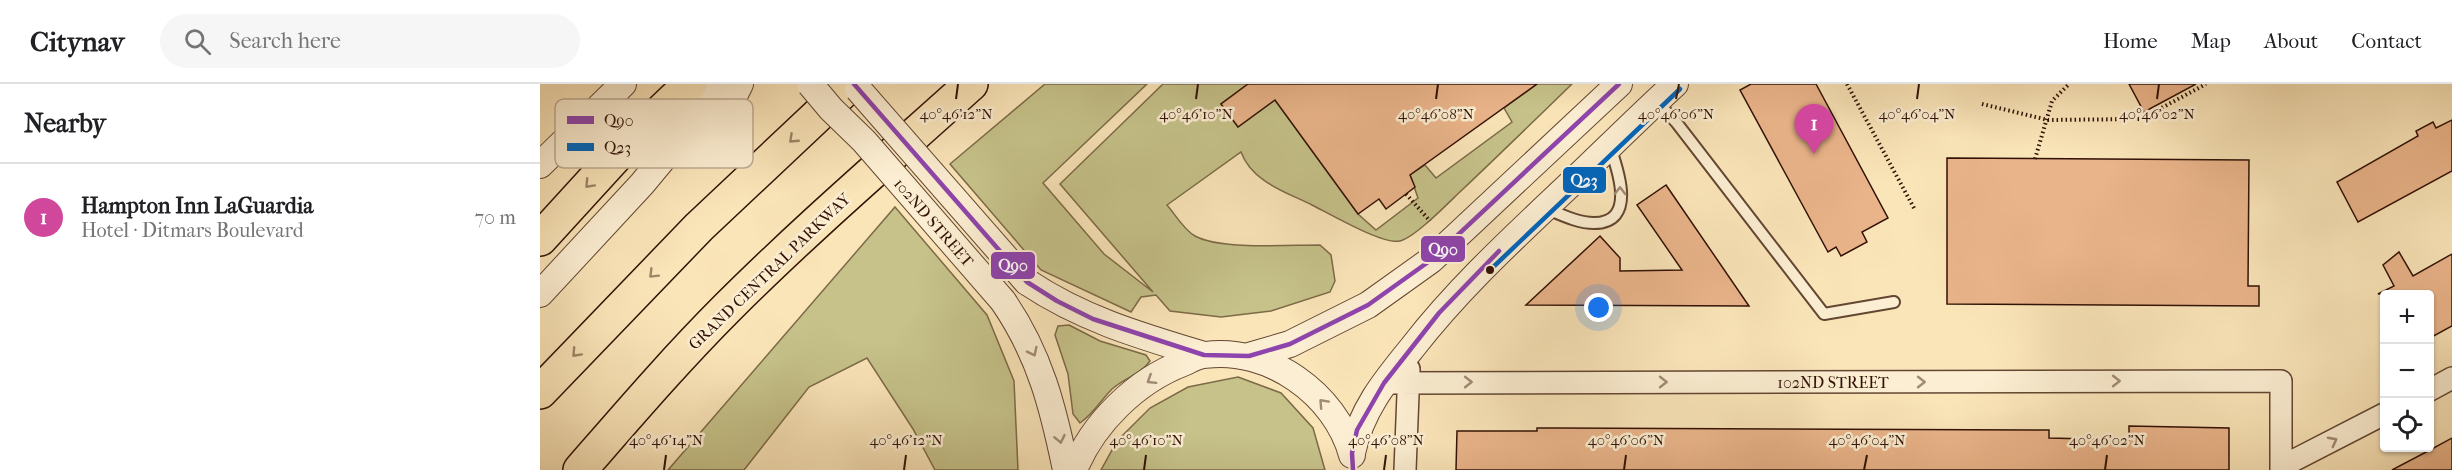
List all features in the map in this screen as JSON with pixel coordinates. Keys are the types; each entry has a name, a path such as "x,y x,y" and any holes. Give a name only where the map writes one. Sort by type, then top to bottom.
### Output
{"highway":[{"path":"674,99 690,84"},
{"path":"540,392 699,227 853,84"},
{"name":"GRAND CENTRAL PARKWAY","path":"580,470 671,365 783,254 971,84"},
{"path":"540,239 605,168"},
{"path":"598,470 671,365"}],"street":[{"path":"607,99 622,84"},
{"path":"711,99 719,84"},
{"path":"732,99 740,84"},
{"path":"810,84 831,109 864,141"},
{"path":"829,84 864,141"},
{"name":"102ND STREET","path":"853,84 1027,282 1057,301 1093,319 1204,354"},
{"path":"1074,470 1087,444 1119,406 1145,384 1174,366 1204,354 1249,356 1290,344 1368,305 1431,260 1619,84"},
{"path":"1353,461 1357,430 1384,383 1439,313 1476,274 1675,84"},
{"name":"102ND STREET","path":"864,141 1003,301 1026,339 1044,377 1066,470"},
{"path":"540,165 555,150"},
{"path":"540,294 655,168"},
{"path":"642,184 662,168"},
{"path":"1405,470 1410,350"},
{"path":"1249,356 1299,381 1324,403 1341,426 1353,461"},
{"path":"2434,388 2452,378"},
{"name":"102ND STREET","path":"1384,383 2281,381 2281,469"},
{"path":"2281,469 2380,417"}],"lane":[{"path":"1656,101 1676,122 1824,314 1894,302"},
{"path":"1545,208 1574,219 1593,223 1607,222 1618,210 1622,191 1620,175 1610,147"}],"path":[{"path":"1847,84 1915,210"},
{"path":"2035,159 2052,101 2069,84"},
{"path":"1982,104 2047,120 2142,119 2206,84"},
{"path":"1406,194 1430,221"}],"shaded area":[{"path":"1045,84 1147,84 1043,183 1104,254 1153,292 1060,184 1163,84 1248,84 1221,104 1238,127 1275,100 1358,214 1376,230 1418,198 1410,175 1425,165 1436,178 1512,122 1504,108 1537,84 1572,84 1433,218 1415,233 1400,241 1369,234 1271,185 1253,171 1241,152 1167,205 1187,230 1206,240 1255,246 1320,245 1331,255 1335,281 1330,292 1271,311 1221,317 1170,311 1156,295 1141,297 1131,312 1041,270 950,164"},
{"path":"895,207 987,315 1014,381 1018,470 935,470 913,429 867,358 809,387 744,470 668,470"},
{"path":"1069,325 1100,341 1146,355 1150,361 1142,370 1112,389 1080,423 1073,414 1068,374 1055,335 1058,326"},
{"path":"1238,377 1281,393 1313,428 1325,470 1101,470 1117,441 1150,408 1188,387"}],"building":[{"path":"1248,84 1537,84 1410,175 1415,187 1386,209 1379,199 1358,214 1275,100 1238,127 1221,104"},
{"path":"1751,84 1816,84 1888,218 1862,232 1867,242 1841,256 1836,247 1828,252 1740,90"},
{"path":"2129,84 2196,84 2144,112"},
{"path":"2452,120 2452,171 2358,222 2337,182 2418,136 2416,131 2433,122 2436,128"},
{"path":"1947,158 2249,160 2248,286 2259,286 2259,306 1947,304"},
{"path":"1666,185 1749,306 1526,305 1600,236 1620,258 1620,271 1682,270 1637,205"},
{"path":"2399,252 2413,276 2452,254 2452,326 2434,336 2434,290 2386,290 2394,286 2383,265"},
{"path":"2129,426 2229,428 2229,470 1456,470 1457,431 1537,431 1537,428 2049,430 2049,438 2129,440"},
{"path":"2452,438 2452,470 2392,470 2426,452 2434,452 2434,448"}],"transit line":[{"name":"Q90","path":"854,84 1027,282 1057,301 1093,319 1204,355 1249,356 1290,344 1368,305 1431,260 1619,84"},
{"name":"Q23","path":"1489,271 1680,89"},
{"name":"Q90","path":"1353,470 1352,453 1357,430 1384,383 1439,313 1499,251"}],"place":[{"name":"Hampton Inn LaGuardia","path":"1814,154"}]}
